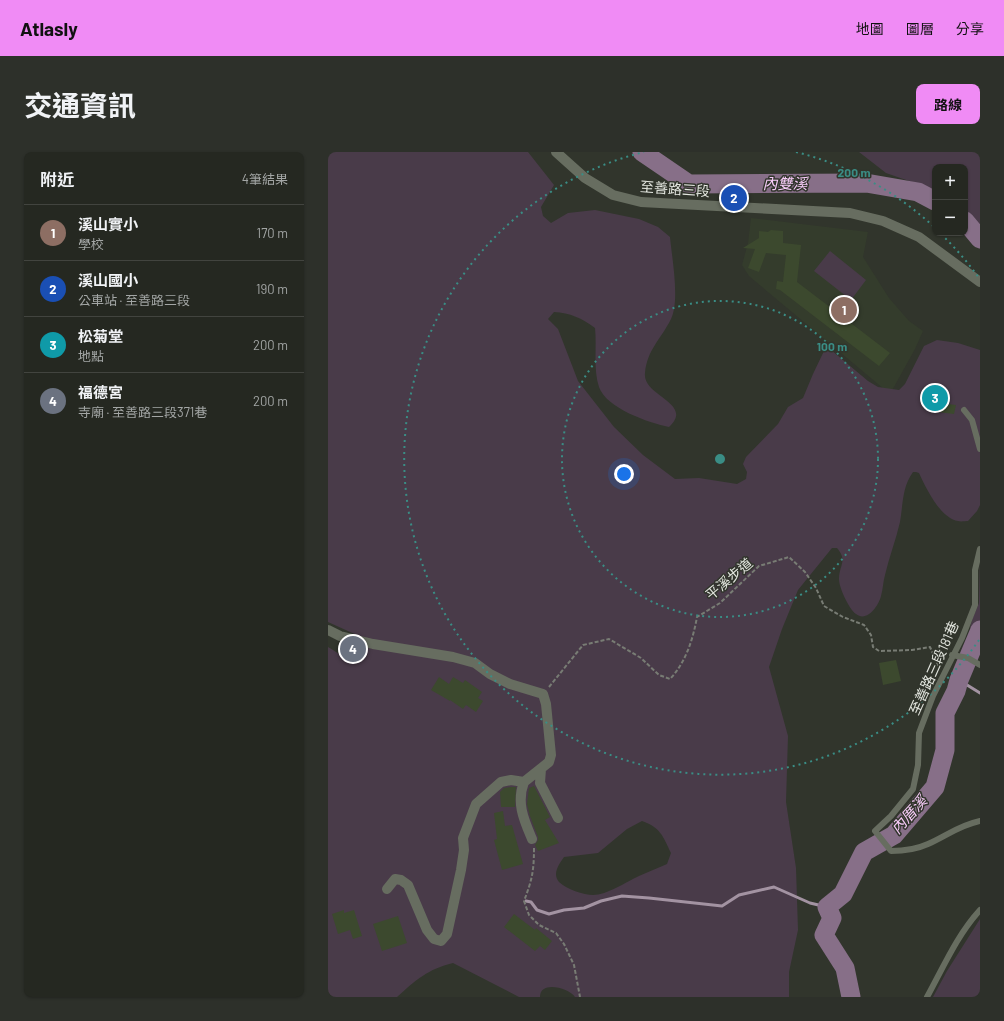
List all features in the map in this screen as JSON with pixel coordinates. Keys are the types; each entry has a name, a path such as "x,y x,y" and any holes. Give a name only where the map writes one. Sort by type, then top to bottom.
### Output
{"street":[{"name":"至善路三段","path":"556,152 585,178 613,195 641,202 850,213 884,221 919,237 980,282"},
{"path":"328,630 340,636 374,644 453,657 475,664 490,674 510,684 543,694 546,704 551,755 549,762 524,782 520,791 520,808 532,839"},
{"path":"541,769 540,783 558,818"},
{"path":"387,889 395,879 401,880 408,885 427,930 434,939 441,941 447,934 462,863 464,850 463,838 476,804 501,782 511,780 524,782"}],"lane":[{"path":"964,410 972,420 980,449"},
{"name":"至善路三段181巷","path":"980,550 974,570 975,605 962,638 942,675 919,733 918,765 912,789 891,816 875,831 891,851 904,851 927,845 966,824 980,821"},
{"path":"952,655 968,658 980,665"},
{"path":"927,997 956,942 970,921 980,910"}],"path":[{"name":"平溪步道","path":"543,694 583,645 609,639 641,658 659,675 670,679 680,669 694,635 697,617 720,603 759,566 789,557 805,572 816,588 824,606 843,617 864,625 871,635 873,647 879,651 912,650 930,647 942,675"},
{"path":"532,839 534,845 532,881 524,901 529,915 539,925 556,933 564,944 574,965 580,997"}],"shaded area":[{"path":"328,152 528,152 554,185 541,207 543,216 551,223 568,213 595,210 639,219 658,227 670,237 675,279 674,311 667,326 651,351 645,373 646,381 651,388 672,405 676,412 675,419 669,427 651,422 629,413 610,402 603,395 599,387 596,373 595,328 585,321 571,315 554,312 548,319 558,329 578,381 614,427 643,455 675,479 699,478 737,484 746,479 747,472 743,464 746,457 778,424 788,407 803,398 824,351 831,350 868,381 878,387 899,390 905,384 924,346 937,340 958,343 980,350 980,505 977,511 968,521 951,519 934,502 919,473 913,472 909,478 905,490 900,522 878,604 872,612 864,616 856,614 850,608 839,583 842,556 837,548 832,548 798,590 782,629 769,667 788,736 786,802 796,868 798,930 789,972 789,997 575,997 567,991 555,987 549,987 541,992 540,997 519,997 453,963 436,968 429,972 410,985 397,997 328,997 328,647 344,657 355,660 360,659 364,654 366,647 359,636 328,622","holes":["642,821 657,829 666,842 671,853 667,864 610,891 593,895 575,891 562,885 557,879 556,872 564,857 598,853 627,829"]},
{"path":"859,152 980,152 980,226 968,213 968,164 932,164 932,189 886,173"},
{"path":"751,218 868,232 863,257 889,298 909,321 923,331 915,349 890,394 749,276 742,265 748,243"},
{"path":"830,251 866,280 851,300 814,271"},
{"path":"980,562 980,638 975,635 970,627 979,603"},
{"path":"980,919 980,997 933,997 947,971"}],"building":[{"path":"771,230 783,231 783,243 801,245 797,282 890,353 879,366 780,290 776,289 777,281 783,282 786,255 766,253 759,272 748,268 755,249 743,248 759,238 759,231 768,232"},
{"path":"923,388 949,392 948,404 956,405 954,414 938,412 939,407 921,404"},
{"path":"896,660 901,681 883,685 879,663"},
{"path":"439,677 449,684 453,677 463,683 465,680 482,692 478,698 483,701 476,712 466,705 463,709 431,690"},
{"path":"534,786 550,817 545,820 559,843 538,851 535,845 538,837 527,804 529,788"},
{"path":"516,787 515,807 501,807 500,792 504,788"},
{"path":"503,811 505,826 512,825 523,864 502,870 494,840 497,839 494,813"},
{"path":"344,910 344,913 354,910 362,936 353,939 350,930 338,934 332,914"},
{"path":"514,914 535,930 536,928 552,941 545,950 540,946 535,951 504,927"},
{"path":"398,916 407,943 382,951 373,924"}],"waterway":[{"name":"內雙溪","path":"642,152 689,184 866,183 918,192 933,200"},
{"name":"內雙溪","path":"968,225 980,239"},
{"name":"內厝溪","path":"851,997 845,968 824,935 832,918 827,907 843,894 864,852 894,835 935,787 945,750 945,713 956,691 959,680 980,630"},
{"path":"959,680 980,693"},
{"path":"526,901 531,902 537,910 549,914 564,910 584,908 601,901 622,896 722,906 739,895 774,887 810,903 827,907"}],"place":[{"name":"溪山國小","path":"734,198"},
{"name":"溪山實小","path":"844,310"},
{"name":"松菊堂","path":"935,398"},
{"name":"福德宮","path":"353,649"}]}
